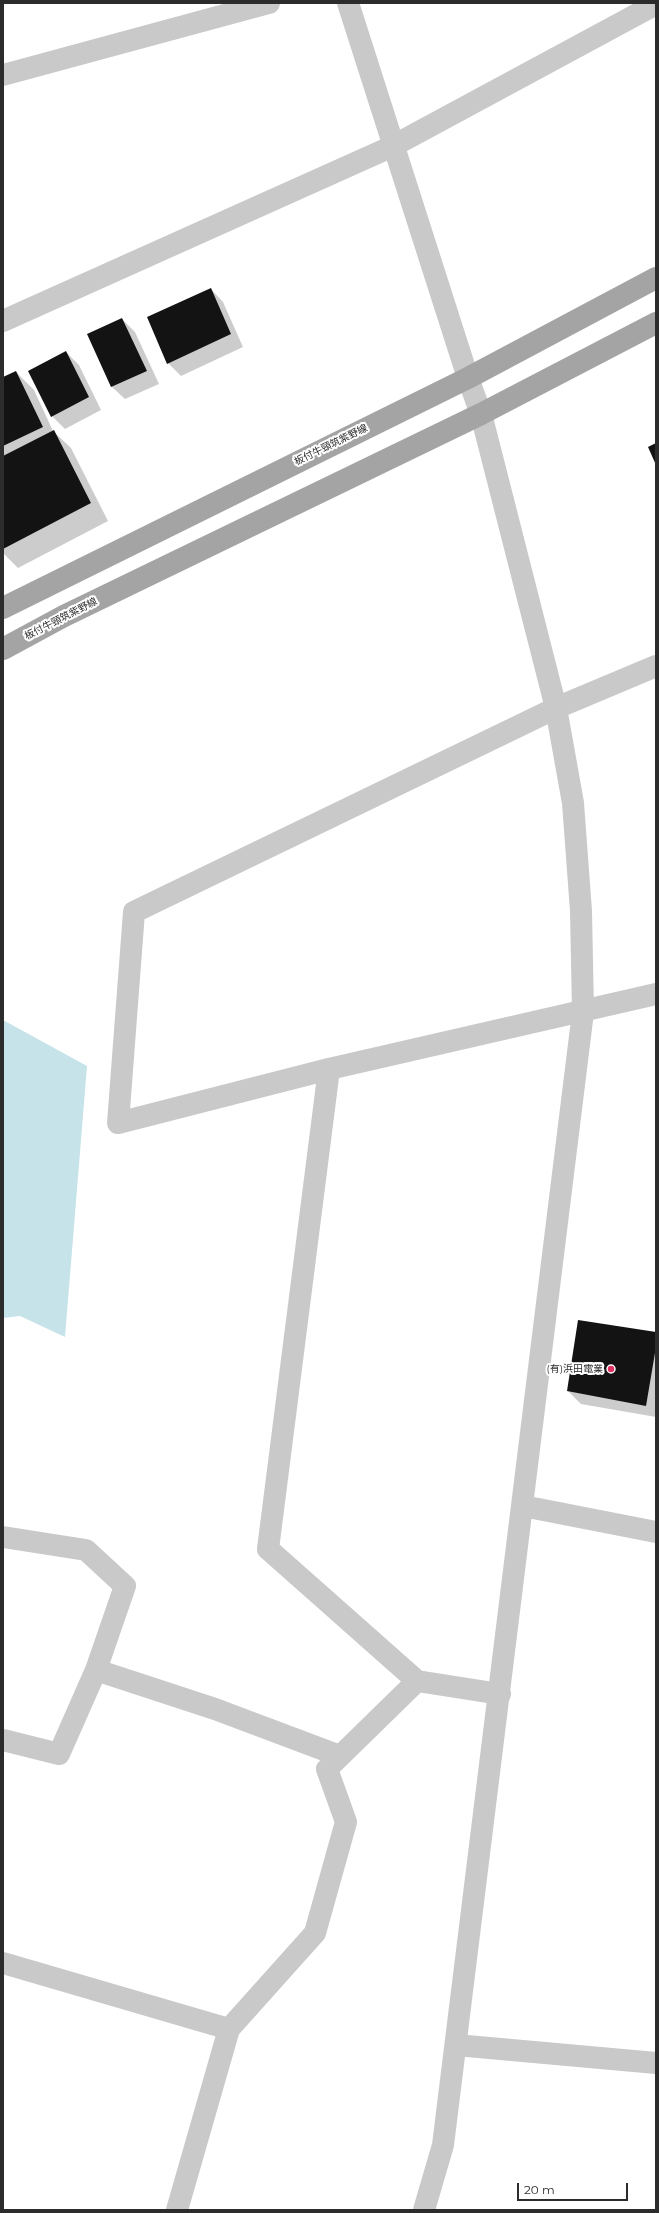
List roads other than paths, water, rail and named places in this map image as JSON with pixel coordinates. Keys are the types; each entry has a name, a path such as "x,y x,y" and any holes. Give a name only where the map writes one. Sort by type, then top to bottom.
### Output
{"main road":[{"name":"板付牛頸筑紫野線","path":"3,608 468,378 656,278"},
{"name":"板付牛頸筑紫野線","path":"3,649 71,612 481,414 656,323"}],"street":[{"path":"3,75 269,3"},
{"path":"348,3 468,378 481,414 556,708 573,803 581,911 583,1012 500,1694 443,2145 424,2210"},
{"path":"3,321 393,146 656,4"},
{"path":"656,666 556,708 134,912 118,1123 329,1070 656,994"},
{"path":"329,1070 268,1550 417,1681 500,1694"},
{"path":"523,1506 656,1532"},
{"path":"3,1538 86,1550 124,1586 96,1670 59,1754 3,1740"},
{"path":"96,1670 215,1709 340,1756"},
{"path":"177,2210 229,2029 315,1933 346,1822 327,1769 417,1681"},
{"path":"3,1963 229,2029"},
{"path":"456,2044 656,2064"}],"water":[{"path":"3,1020 87,1066 65,1337 20,1316 3,1318"}],"place":[{"name":"(有)浜田電業","path":"611,1369"}]}
